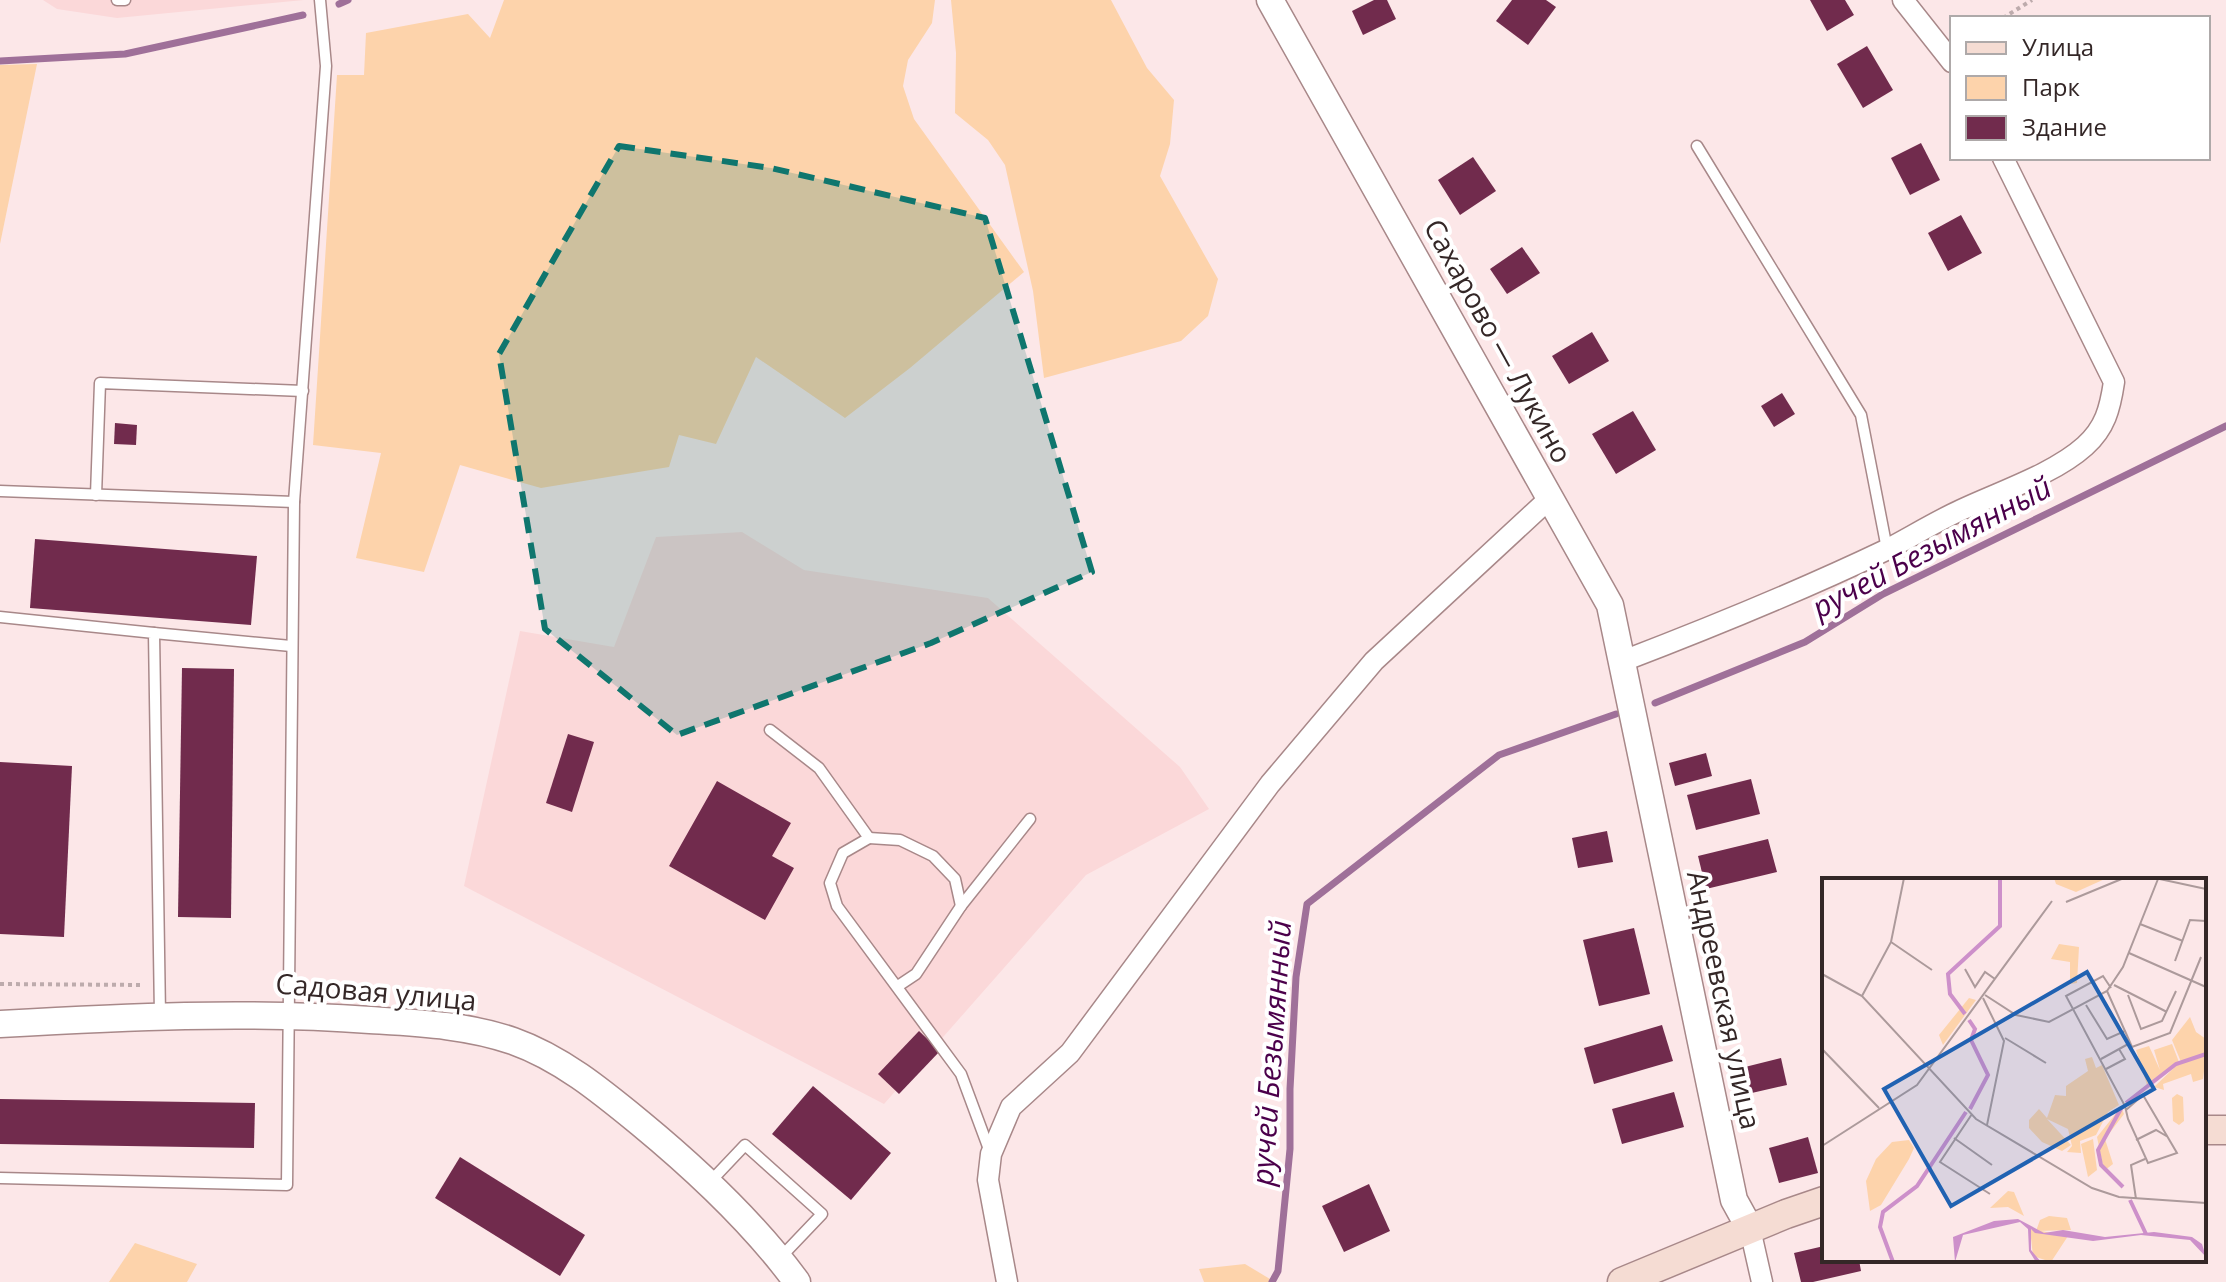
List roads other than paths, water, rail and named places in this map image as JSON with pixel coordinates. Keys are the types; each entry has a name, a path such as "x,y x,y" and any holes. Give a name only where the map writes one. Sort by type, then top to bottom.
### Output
{"main road":[{"path":"1622,1282 1822,1202"}],"street":[{"name":"Сахарово — Лукино","path":"1270,0 1610,605 1634,727"},
{"path":"1903,0 1950,59"},
{"path":"1623,661 1733,619 1887,549 1958,511 2051,468 2083,448 2100,430 2110,412 2114,382 2004,160"},
{"path":"1007,1282 988,1180 991,1154 1011,1107 1070,1053 1270,784 1374,661 1550,498"},
{"name":"Андреевская улица","path":"1634,727 1734,1200 1750,1229 1762,1282"},
{"name":"Садовая улица","path":"0,1024 160,1015 288,1014 444,1025 512,1041 547,1056 583,1078 662,1142 709,1183 797,1282"}],"lane":[{"path":"117,0 125,0"},
{"path":"0,1178 287,1185 294,502 326,66 320,0"},
{"path":"1697,146 1861,415 1887,549"},
{"path":"96,495 100,383 303,391"},
{"path":"0,491 294,502"},
{"path":"0,617 291,646"},
{"path":"154,633 160,1015"},
{"path":"770,730 819,768 869,838"},
{"path":"898,986 916,974 961,906 1030,819"},
{"path":"961,906 955,879 933,856 900,840 869,838 843,853 830,883 837,906 961,1074 991,1154"},
{"path":"709,1183 745,1145 822,1214 779,1259"}],"waterway":[{"path":"339,4 348,0"},
{"path":"0,61 125,54 303,15"},
{"name":"ручей Безымянный","path":"1655,703 1805,642 1883,594 2226,426"},
{"name":"ручей Безымянный","path":"1272,1282 1278,1271 1290,1149 1296,977 1307,904 1499,755 1616,714"}]}
